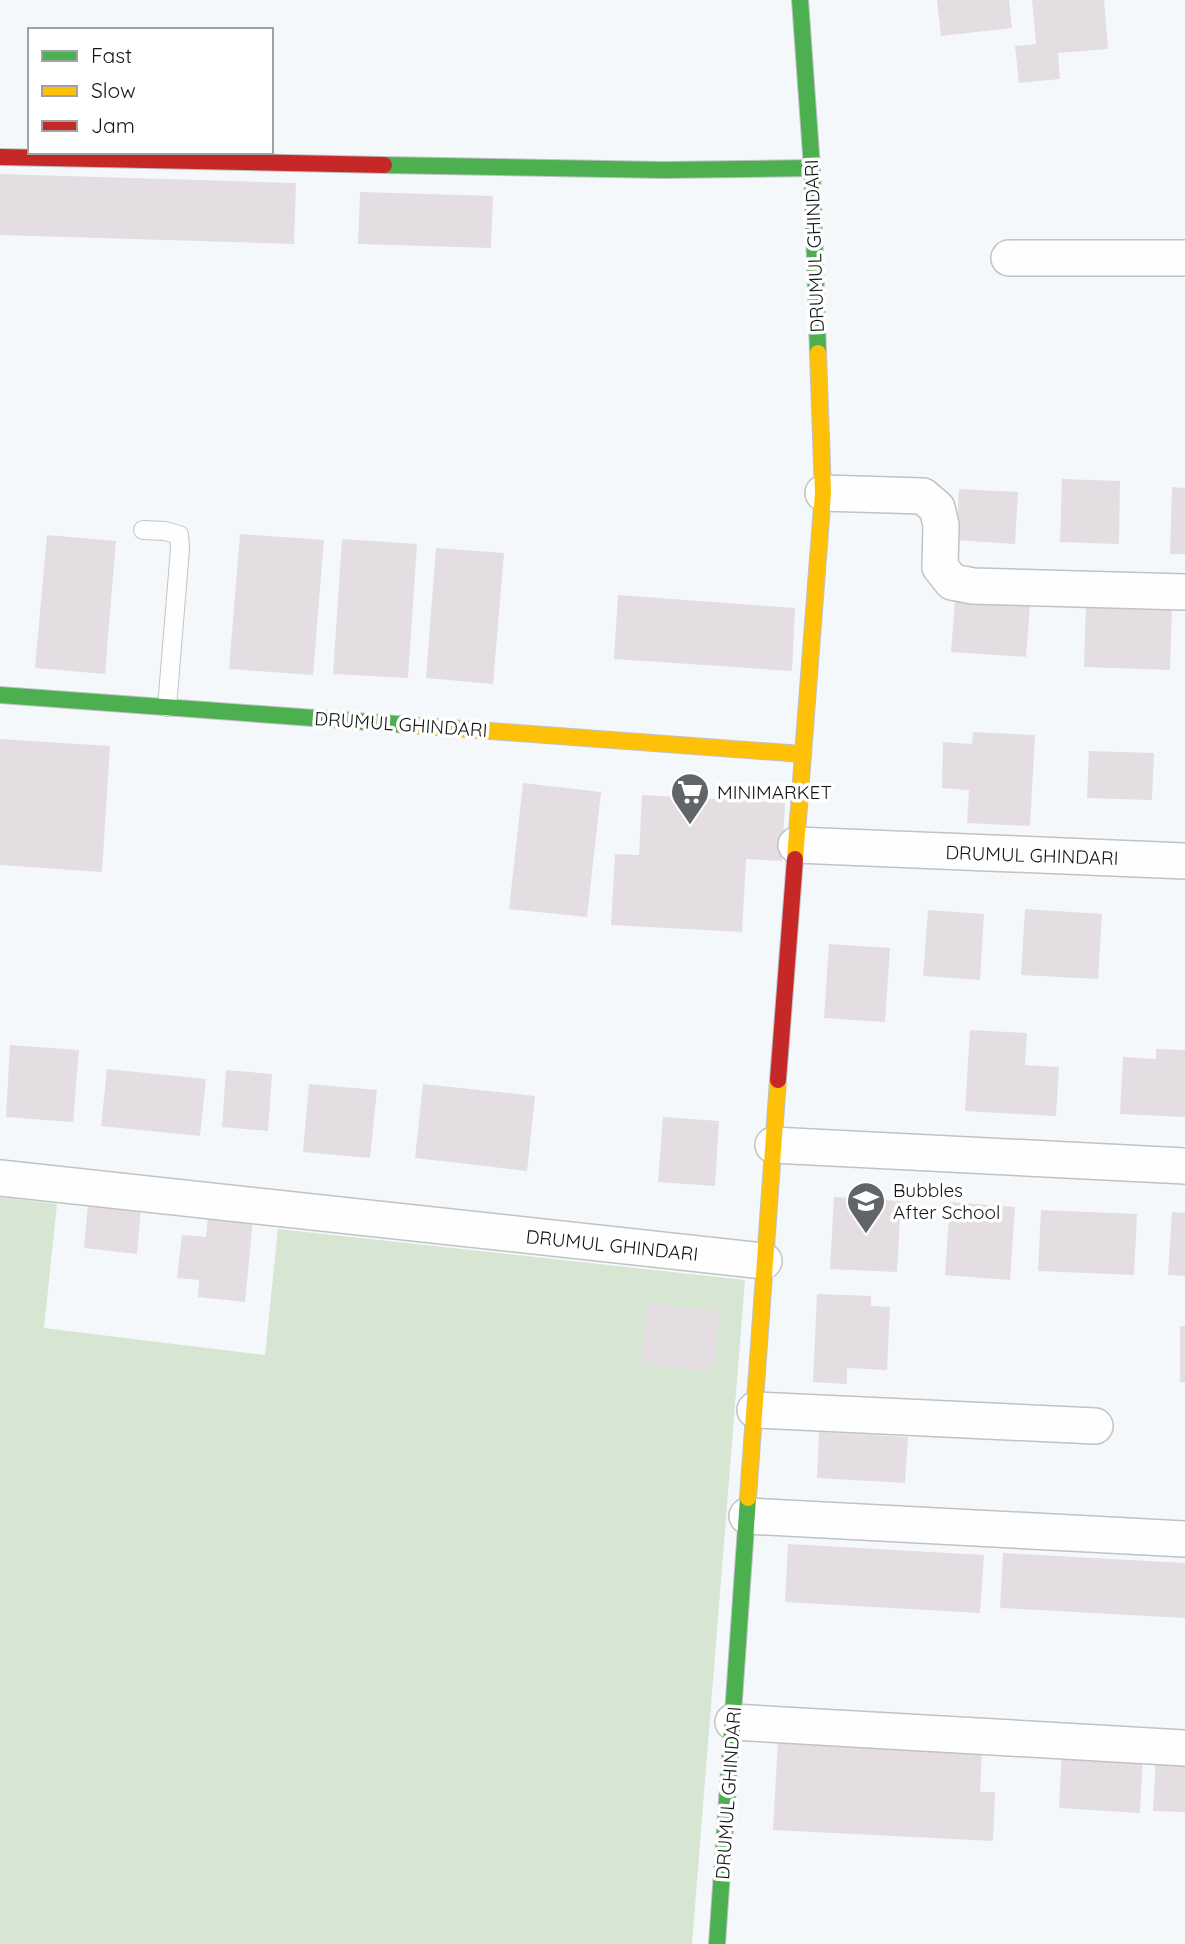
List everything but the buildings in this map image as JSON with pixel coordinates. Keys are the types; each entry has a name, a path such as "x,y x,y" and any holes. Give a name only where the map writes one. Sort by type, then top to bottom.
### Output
{"street":[{"name":"DRUMUL GHINDARI","path":"717,1944 764,1261 823,493 812,168 800,0"},
{"path":"0,157 650,170 812,168"},
{"path":"1009,258 1185,258"},
{"path":"823,493 923,496 937,508 940,567 952,582 973,586 1185,592"},
{"name":"DRUMUL GHINDARI","path":"0,695 802,754"},
{"name":"DRUMUL GHINDARI","path":"796,845 1185,860"},
{"path":"773,1145 1185,1167"},
{"name":"DRUMUL GHINDARI","path":"0,1178 764,1261"},
{"path":"754,1410 1095,1426"},
{"path":"747,1516 1185,1539"},
{"path":"733,1722 1185,1748"}],"lane":[{"path":"143,530 172,533 178,535 180,542 167,707"}],"green space":[{"path":"0,1197 57,1204 44,1328 265,1355 278,1229 745,1280 692,1944 0,1944"}],"traffic: fast":[{"path":"800,0 812,168 818,353"},
{"path":"384,165 664,170 812,168"},
{"path":"0,695 409,725"},
{"path":"717,1944 748,1498"}],"traffic: slow":[{"path":"795,859 823,493 818,353"},
{"path":"409,725 802,754"},
{"path":"748,1498 778,1080"}],"traffic: jam":[{"path":"0,157 384,165"},
{"path":"778,1080 795,859"}],"place":[{"name":"MINIMARKET","path":"690,826"},
{"name":"Bubbles After School","path":"866,1235"}]}
